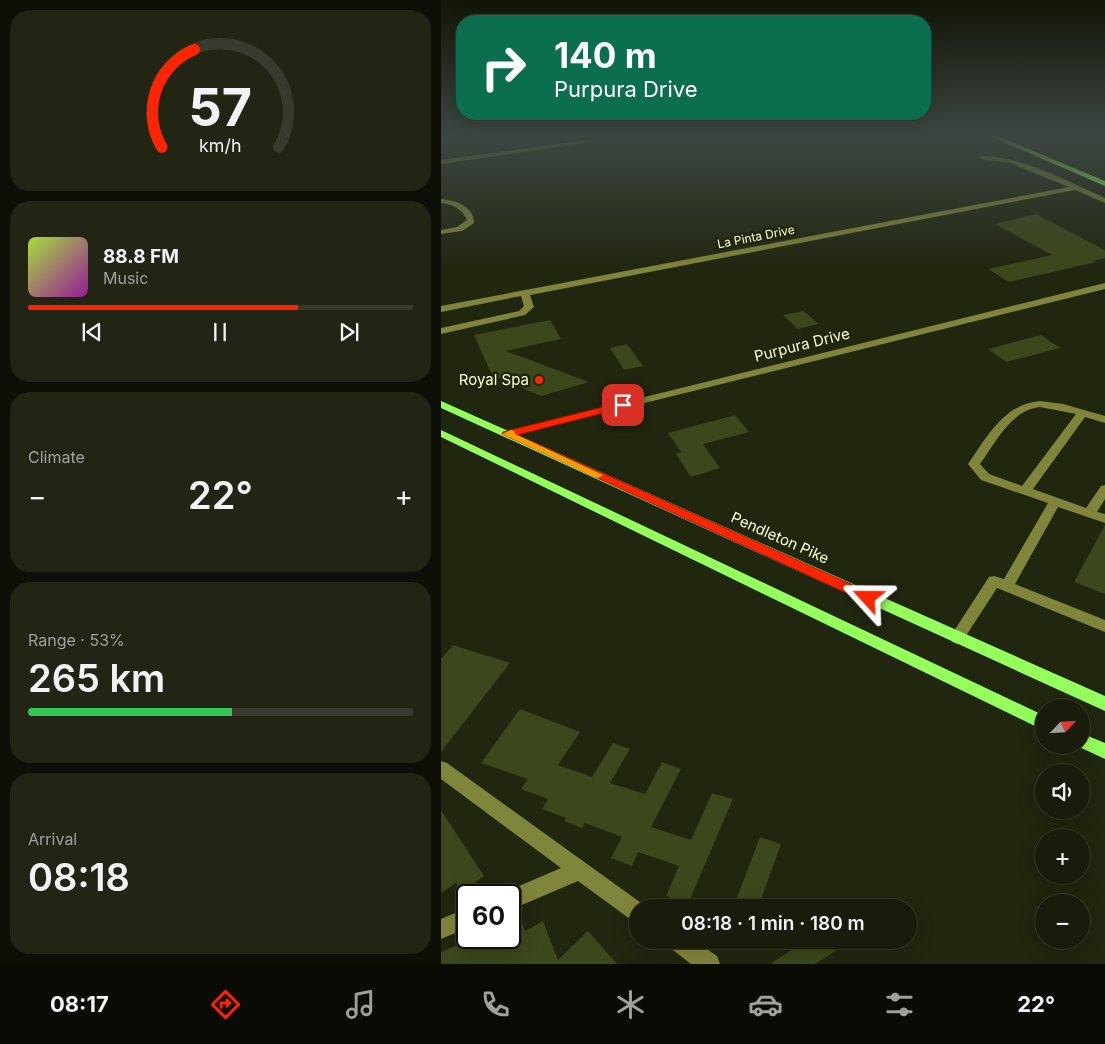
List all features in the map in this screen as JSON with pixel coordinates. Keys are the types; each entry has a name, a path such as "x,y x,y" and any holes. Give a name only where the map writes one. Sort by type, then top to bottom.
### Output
{"main road":[{"name":"Pendleton Pike","path":"441,404 1105,704"},
{"path":"441,433 1035,718"},
{"path":"1090,744 1105,752"}],"street":[{"path":"1057,180 1105,201"},
{"name":"La Pinta Drive","path":"441,310 1075,188"},
{"path":"441,201 457,203 466,210 471,221 459,229 441,232"},
{"name":"Purpura Drive","path":"507,434 1105,286"},
{"path":"441,331 522,313 529,307 525,294"},
{"path":"1105,420 1055,406 1036,404 1022,408 1008,419 974,464 985,476 1025,492 1105,519"},
{"path":"1025,492 1082,414"},
{"path":"1089,514 1105,489"},
{"path":"1007,586 1055,502"},
{"path":"957,638 994,581 1105,626"},
{"path":"441,769 629,906"},
{"path":"521,895 579,870"},
{"path":"441,929 456,923"},
{"path":"688,949 709,964"}],"building":[{"path":"1036,214 1105,250 1105,258 1093,261 1096,262 1009,282 988,269 1052,255 995,224"},
{"path":"804,311 818,324 798,329 783,315"},
{"path":"550,320 561,339 506,351 589,382 541,396 492,375 474,335"},
{"path":"1041,335 1060,348 1006,362 988,349"},
{"path":"627,344 643,366 624,370 610,348"},
{"path":"735,415 749,432 703,444 720,468 691,477 676,454 681,452 668,433"},
{"path":"1105,525 1105,594 1074,582"},
{"path":"453,645 510,663 441,752 441,659"},
{"path":"520,709 580,732 558,765 592,777 613,743 630,749 610,783 645,794 662,762 681,769 651,827 691,840 712,793 733,799 690,899 674,899 666,896 679,866 638,852 632,866 611,858 622,837 585,823 582,828 564,821 566,818 542,809 548,799 521,789 528,779 481,763"},
{"path":"441,810 484,876 473,884 456,883 441,893"},
{"path":"760,837 781,844 761,899 736,899"},
{"path":"543,921 558,960 588,931 617,964 441,964 441,952 456,946 456,949 521,949 522,923 525,931"},
{"path":"793,949 838,949 815,964 770,964"}],"slow traffic":[{"path":"511,433 507,434 598,475"}],"place":[{"name":"Royal Spa","path":"539,380"}],"route":[{"path":"623,405 507,434 868,598"}]}
